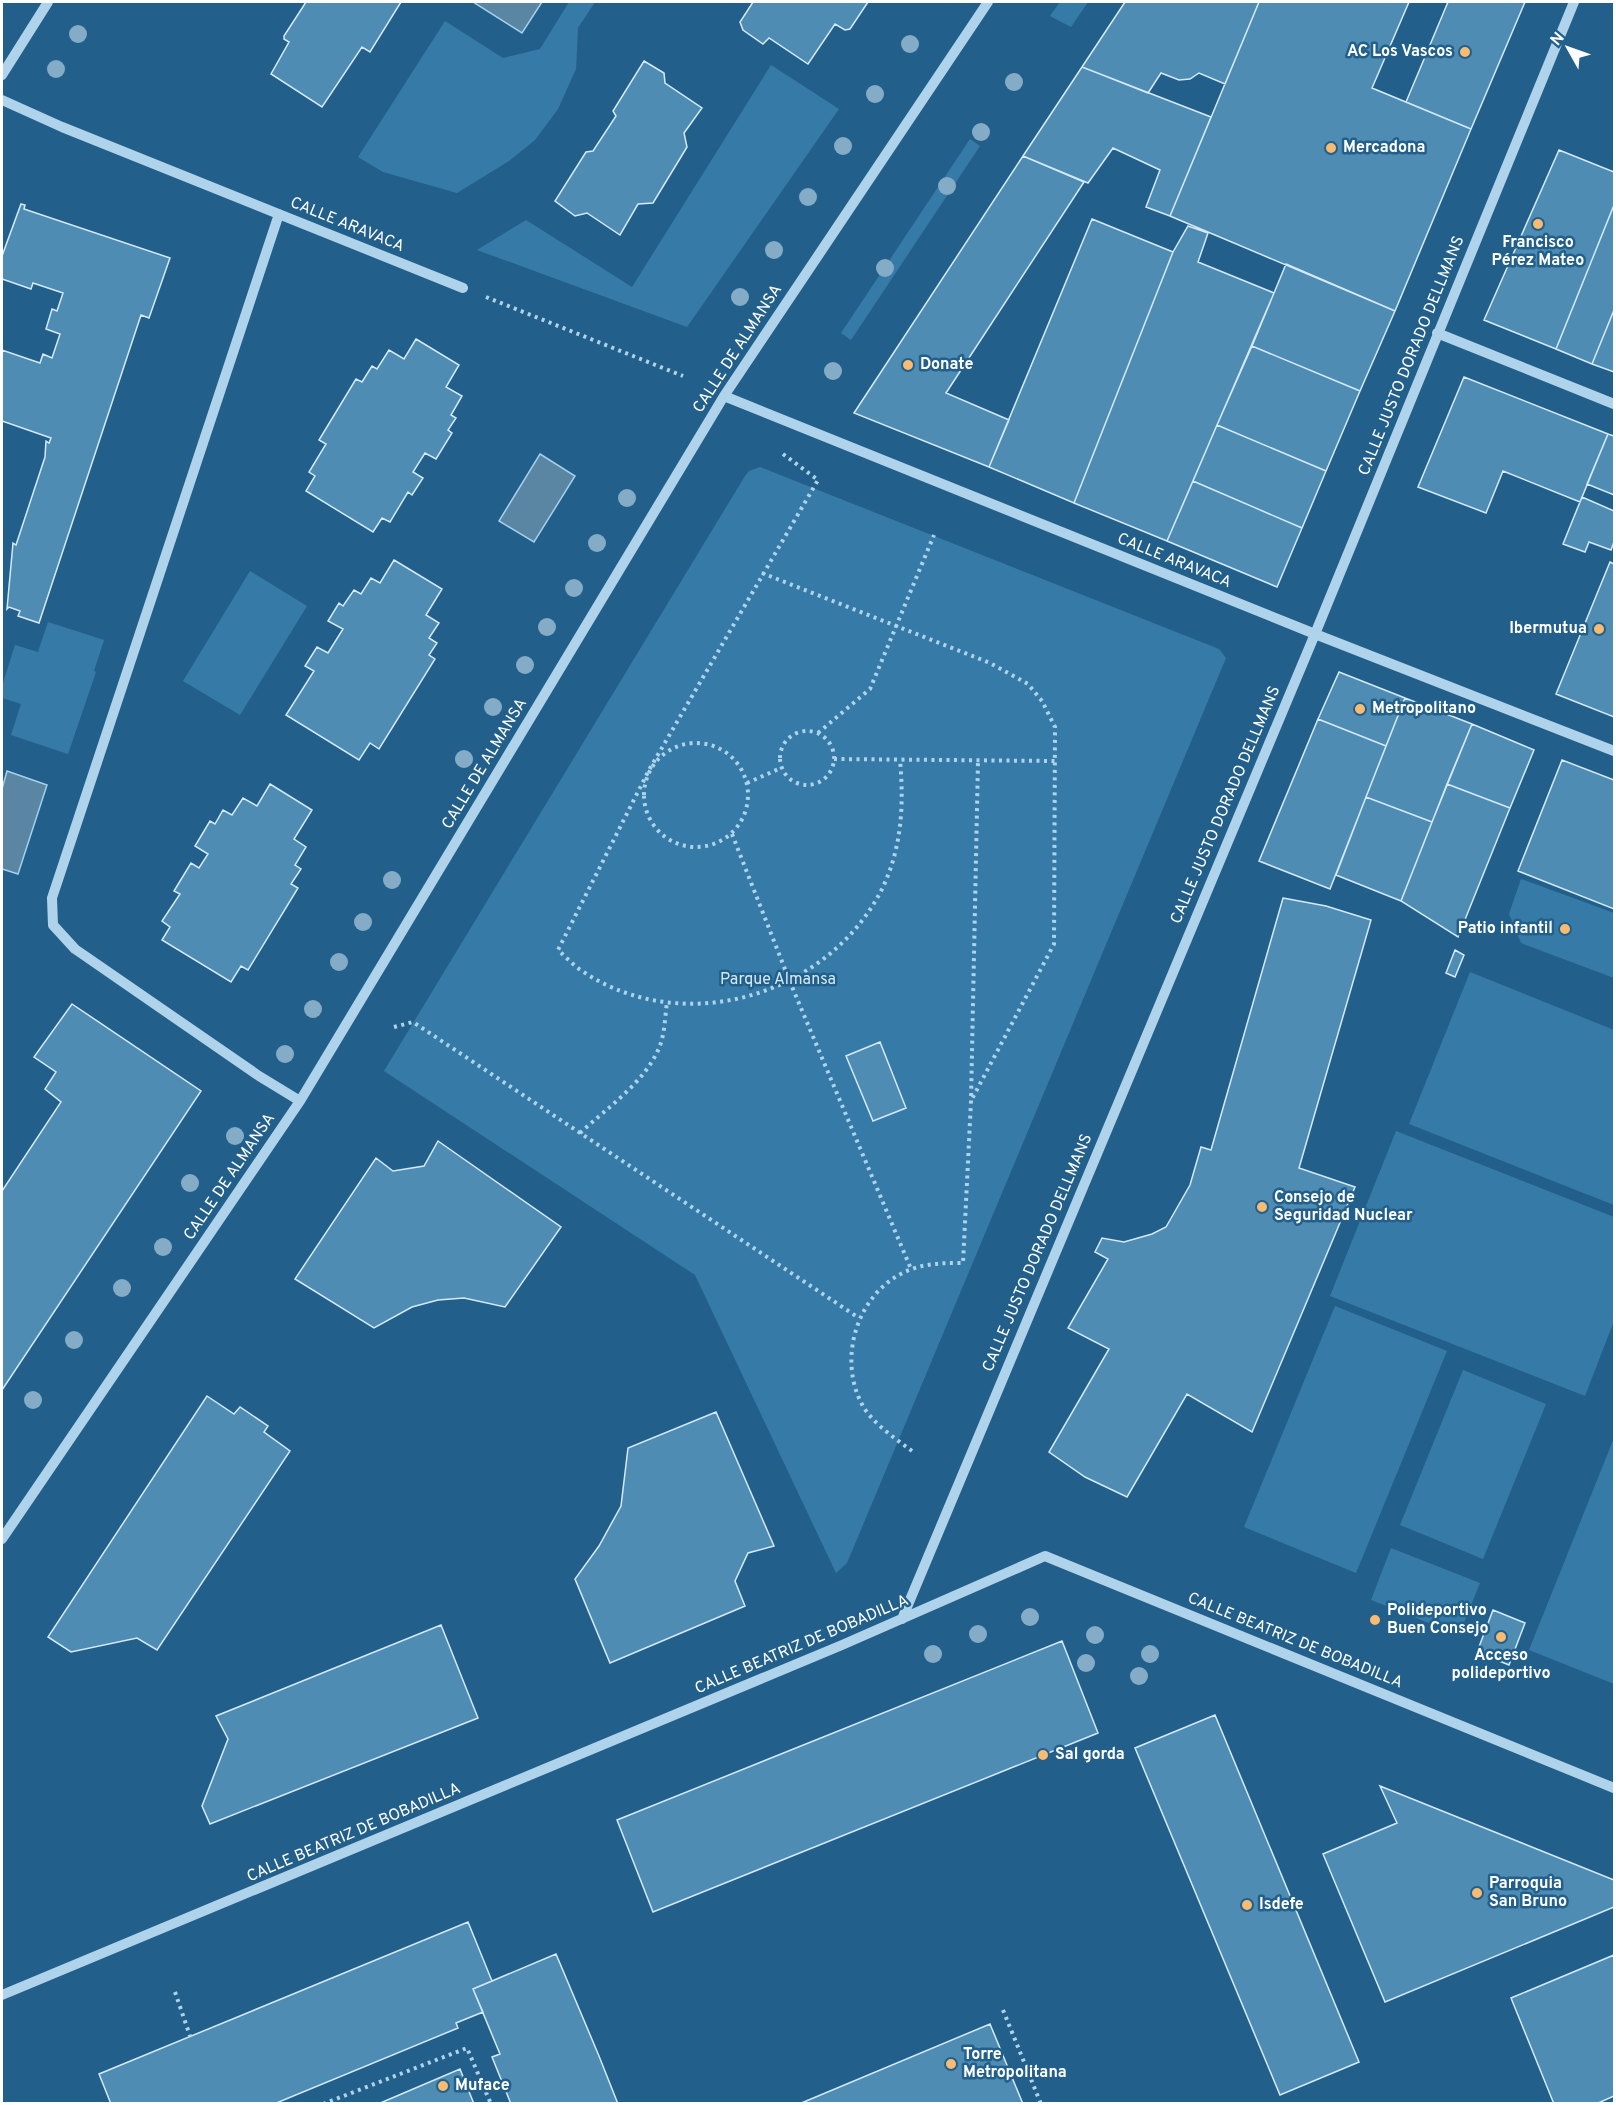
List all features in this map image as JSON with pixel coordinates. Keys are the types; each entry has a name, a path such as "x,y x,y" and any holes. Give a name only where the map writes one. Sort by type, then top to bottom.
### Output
{"street":[{"path":"2,75 48,2"},
{"name":"CALLE DE ALMANSA","path":"2,1539 300,1101 724,396 988,2"},
{"name":"CALLE JUSTO DORADO DELLMANS","path":"902,1619 1315,634 1574,2"},
{"name":"CALLE ARAVACA","path":"2,100 62,127 463,288"},
{"path":"279,214 52,898 53,925 75,949 259,1076 300,1101"},
{"path":"1437,333 1614,404"},
{"name":"CALLE ARAVACA","path":"724,396 1315,634 1614,751"},
{"name":"CALLE BEATRIZ DE BOBADILLA","path":"2,1995 902,1619 1045,1556 1614,1788"}],"path":[{"path":"463,288 683,376"},
{"path":"783,454 818,480 649,770 558,950 581,970 613,988 648,999 667,1002 720,1003 756,995 790,981 818,964 843,943 864,917 882,889 894,858 901,826 903,793 900,760"},
{"path":"818,733 870,689 933,535"},
{"path":"762,573 990,663 1028,684 1042,701 1055,727 1053,944 971,1101"},
{"path":"802,731 818,733 827,739 833,748 834,759 828,776 811,786 793,782 781,768 780,752 787,738 802,731"},
{"path":"690,742 716,746 736,760 747,783 748,802 743,819 732,834 710,846 686,847 663,837 648,818 643,794 649,770 667,751 690,742"},
{"path":"834,759 1055,761"},
{"path":"912,1451 879,1426 865,1408 855,1387 851,1364 852,1341 859,1318 872,1298 890,1281 911,1269 936,1263 963,1263 971,1101 978,760"},
{"path":"747,783 781,768"},
{"path":"732,834 790,981 911,1269"},
{"path":"580,1133 630,1088 648,1067 660,1046 667,1002"},
{"path":"394,1027 413,1023 859,1318"},
{"path":"175,1992 190,2036"},
{"path":"1003,2010 1041,2103"},
{"path":"323,2103 467,2048 491,2103"}],"green space":[{"path":"569,2 595,2 578,28 576,69 558,109 535,140 509,161 457,193 383,172 358,157 445,21 503,58 540,49"},
{"path":"1060,2 1088,2 1071,27 1050,16"},
{"path":"771,65 839,109 687,327 477,250 526,220 632,287"},
{"path":"970,139 980,146 851,340 841,333"},
{"name":"Parque Almansa","path":"760,467 1219,649 1226,658 847,1563 836,1573 695,1275 384,1071 745,476 749,471"},
{"path":"250,571 307,606 240,715 183,681"},
{"path":"48,622 104,640 94,671 96,672 68,754 11,735 21,704 2,698 2,686 15,645 38,652"},
{"name":"Patio infantil","path":"1521,879 1614,913 1614,978 1521,943 1509,914"},
{"path":"1470,972 1614,1030 1614,1205 1409,1124"},
{"path":"1396,1131 1614,1217 1614,1321 1585,1396 1330,1296"},
{"path":"1335,1306 1447,1351 1356,1573 1244,1527"},
{"path":"1463,1370 1546,1404 1483,1559 1400,1525"},
{"path":"1614,1438 1614,1684 1529,1650"},
{"path":"1391,1548 1480,1583 1459,1635 1371,1600"}],"shaded area":[{"path":"473,2 542,2 522,33"},
{"path":"540,454 575,476 534,542 499,521"},
{"path":"7,771 47,785 18,874 2,869 2,789"}],"building":[{"path":"306,2 401,2 370,52 362,47 322,107 271,74 289,42 284,39 284,36"},
{"path":"753,2 868,2 850,29 845,30 835,24 808,64 769,38 763,44 743,30 740,22"},
{"path":"1125,2 1259,2 1225,84 1199,73 1190,79 1179,80 1161,73 1148,93 1082,67"},
{"name":"Mercadona","path":"1259,2 1409,2 1372,88 1471,129 1395,311 1170,216"},
{"name":"AC Los Vascos","path":"1448,2 1525,2 1471,129 1406,102"},
{"path":"644,61 664,73 665,83 702,108 684,133 687,147 653,203 638,204 620,235 587,213 575,216 555,201 586,152 593,151 616,116 613,111"},
{"path":"1082,67 1211,117 1170,216 1146,207 1160,170 1113,148 1088,183 1023,156"},
{"path":"1559,150 1614,172 1614,205 1556,349 1484,320"},
{"path":"1023,156 1084,182 946,393 1009,420 989,467 854,413"},
{"path":"21,204 25,205 24,209 170,258 149,318 141,315 39,623 18,616 20,611 9,607 7,609 13,543 16,545 45,457 46,441 49,443 51,438 2,421 2,350 40,363 43,354 52,358 60,334 46,329 52,309 57,311 63,293 33,283 31,289 2,279 2,256"},
{"path":"1614,205 1614,310 1592,364 1556,349"},
{"path":"1092,219 1173,252 1074,503 989,467"},
{"path":"1188,226 1208,233 1198,262 1274,293 1167,541 1074,503 1173,252"},
{"path":"1286,264 1395,311 1360,391 1252,346"},
{"path":"1614,310 1614,372 1592,364"},
{"path":"416,339 459,365 446,387 462,396 451,415 456,418 448,430 452,433 436,459 425,453 413,472 423,478 412,495 408,492 390,522 382,518 373,532 306,491 315,476 309,472 326,444 319,440 356,379 362,382 372,366 377,369 389,350 404,359"},
{"path":"1252,346 1360,391 1326,471 1217,425"},
{"path":"1464,377 1608,434 1580,502 1503,471 1486,513 1418,487"},
{"path":"1217,425 1326,471 1302,528 1193,481"},
{"path":"1608,434 1614,436 1614,495 1587,484"},
{"path":"1193,481 1302,528 1277,587 1167,541"},
{"path":"1582,497 1614,511 1614,542 1611,550 1589,542 1585,552 1563,544"},
{"path":"394,560 442,589 426,615 439,623 429,638 437,643 429,655 435,659 379,749 370,743 359,760 286,715 314,671 305,666 317,647 328,653 343,629 328,621 339,603 343,606 354,590 361,594 371,578 380,583"},
{"name":"Ibermutua","path":"1610,562 1614,564 1614,717 1556,694"},
{"path":"1339,672 1405,698 1386,746 1318,719"},
{"path":"1405,698 1472,724 1432,822 1366,797"},
{"path":"1318,719 1386,746 1330,889 1259,861"},
{"path":"1472,724 1534,750 1510,808 1447,784"},
{"path":"1562,760 1614,780 1614,909 1518,871"},
{"path":"270,784 312,810 294,839 306,847 295,865 301,869 291,884 298,888 248,970 241,966 231,982 162,940 170,927 162,921 180,894 174,891 191,863 199,868 208,854 195,846 210,821 215,824 223,810 232,815 243,798 257,806"},
{"path":"1447,784 1510,808 1458,937 1401,901"},
{"path":"1366,797 1432,822 1401,901 1336,875"},
{"name":"Consejo de Seguridad Nuclear","path":"1283,898 1326,906 1371,920 1299,1168 1355,1187 1252,1432 1187,1394 1127,1497 1085,1477 1049,1452 1109,1349 1068,1328 1108,1259 1095,1252 1102,1238 1124,1242 1152,1234 1166,1227 1190,1185 1201,1147 1211,1150"},
{"path":"1455,950 1464,955 1455,977 1446,973"},
{"path":"72,1004 201,1091 2,1390 2,1191 61,1102 45,1089 56,1072 34,1057"},
{"path":"880,1042 906,1108 873,1121 846,1056"},
{"path":"438,1141 561,1227 505,1307 464,1298 438,1300 412,1307 374,1328 295,1279 376,1158 393,1171 424,1166"},
{"path":"207,1396 234,1414 240,1407 268,1426 264,1432 290,1451 157,1650 137,1638 71,1652 48,1637"},
{"path":"716,1412 774,1546 748,1553 735,1581 745,1606 610,1663 575,1579 599,1546 621,1506 628,1448"},
{"name":"Acceso polideportivo","path":"1493,1610 1525,1623 1509,1665 1477,1652"},
{"path":"441,1625 478,1718 210,1824 202,1806 228,1739 216,1716"},
{"path":"1062,1641 1098,1733 653,1912 617,1820"},
{"name":"Isdefe","path":"1215,1715 1359,2062 1280,2095 1135,1748"},
{"name":"Parroquia San Bruno","path":"1380,1786 1614,1880 1614,1907 1385,2002 1323,1854 1397,1823"},
{"path":"468,1922 492,1981 473,1989 483,2012 456,2023 458,2028 274,2104 111,2104 99,2074"},
{"path":"556,1954 618,2104 511,2104 492,2057 500,2054 473,1989"},
{"path":"1614,1955 1614,2096 1596,2104 1554,2104 1511,1998"},
{"name":"Torre Metropolitana","path":"990,2024 1023,2104 799,2104"},
{"name":"Muface","path":"460,2069 474,2104 378,2104"}],"place":[{"name":"AC Los Vascos","path":"1465,52"},
{"name":"Mercadona","path":"1331,148"},
{"name":"Francisco Pérez Mateo","path":"1538,224"},
{"name":"Donate","path":"908,365"},
{"name":"Ibermutua","path":"1599,629"},
{"name":"Metropolitano","path":"1360,709"},
{"name":"Patio infantil","path":"1565,929"},
{"name":"Consejo de Seguridad Nuclear","path":"1262,1207"},
{"name":"Polideportivo Buen Consejo","path":"1375,1620"},
{"name":"Acceso polideportivo","path":"1501,1637"},
{"name":"Sal gorda","path":"1043,1755"},
{"name":"Parroquia San Bruno","path":"1477,1893"},
{"name":"Isdefe","path":"1247,1905"},
{"name":"Torre Metropolitana","path":"951,2064"},
{"name":"Muface","path":"443,2086"}]}
